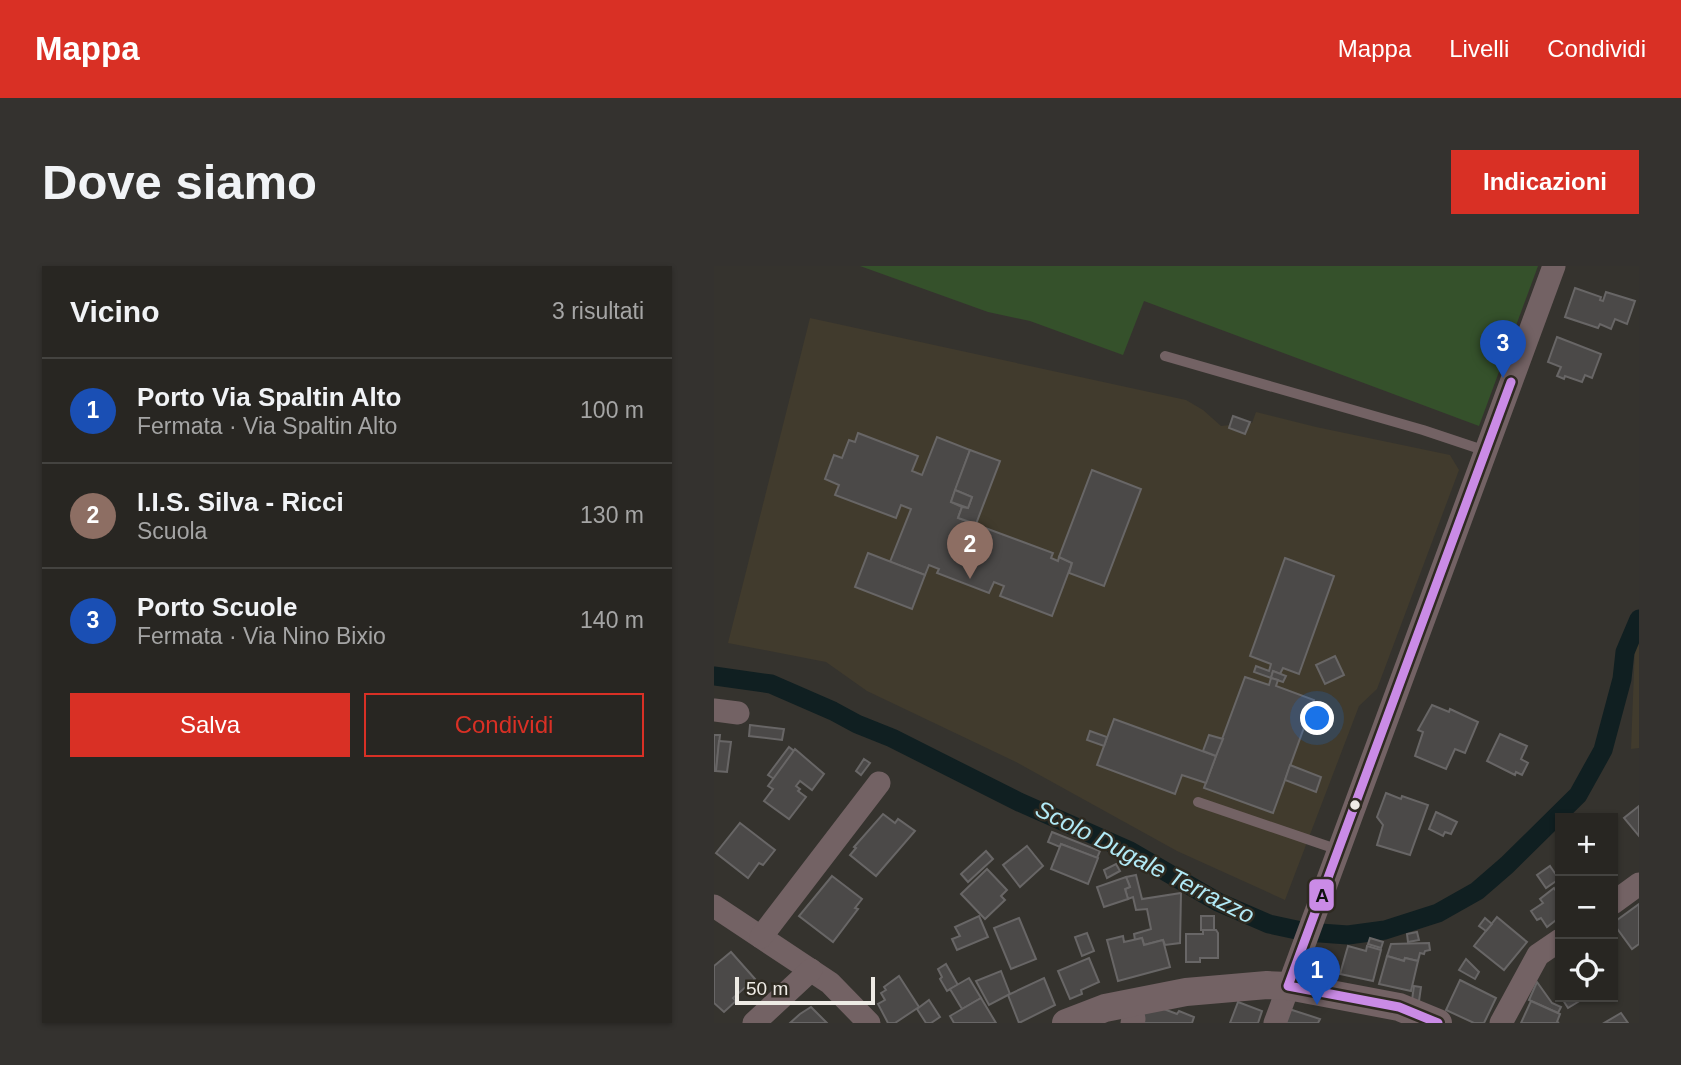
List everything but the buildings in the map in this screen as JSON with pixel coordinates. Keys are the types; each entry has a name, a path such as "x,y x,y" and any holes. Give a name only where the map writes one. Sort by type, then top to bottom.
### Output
{"street":[{"path":"1275,1023 1554,266"},
{"path":"714,710 738,713"},
{"path":"761,937 879,783"},
{"path":"1618,899 1639,884"},
{"path":"714,906 830,983 869,1023"},
{"path":"1501,1023 1538,955 1555,943"},
{"path":"754,1023 811,970"},
{"path":"1066,1023 1105,1008 1132,1013 1185,992 1288,986 1399,1007 1434,1022"}],"lane":[{"path":"1165,356 1423,430 1486,451"},
{"path":"1198,802 1339,850"}],"shaded area":[{"path":"810,318 1186,400 1203,410 1221,426 1230,425 1233,416 1252,423 1256,412 1450,455 1459,470 1377,689 1359,706 1285,900 1177,851 1016,762 867,691 826,662 728,643"},
{"path":"1639,623 1639,748 1631,749 1635,645"}],"green space":[{"path":"860,266 1538,266 1479,426 1144,301 1123,355 1030,321 988,312"}],"waterway":[{"name":"Scolo Dugale Terrazzo","path":"714,676 771,684 833,711 1019,802 1130,851 1218,902 1269,924 1306,932 1348,935 1385,930 1438,913 1477,891 1578,795 1603,750 1622,679 1625,652 1639,619"}],"transit line":[{"name":"A","path":"1438,1023 1399,1007 1288,986 1511,382"}],"place":[{"name":"Porto Scuole","path":"1503,378"},
{"name":"I.I.S. Silva - Ricci","path":"970,579"},
{"name":"Porto Via Spaltin Alto","path":"1317,1005"}]}
